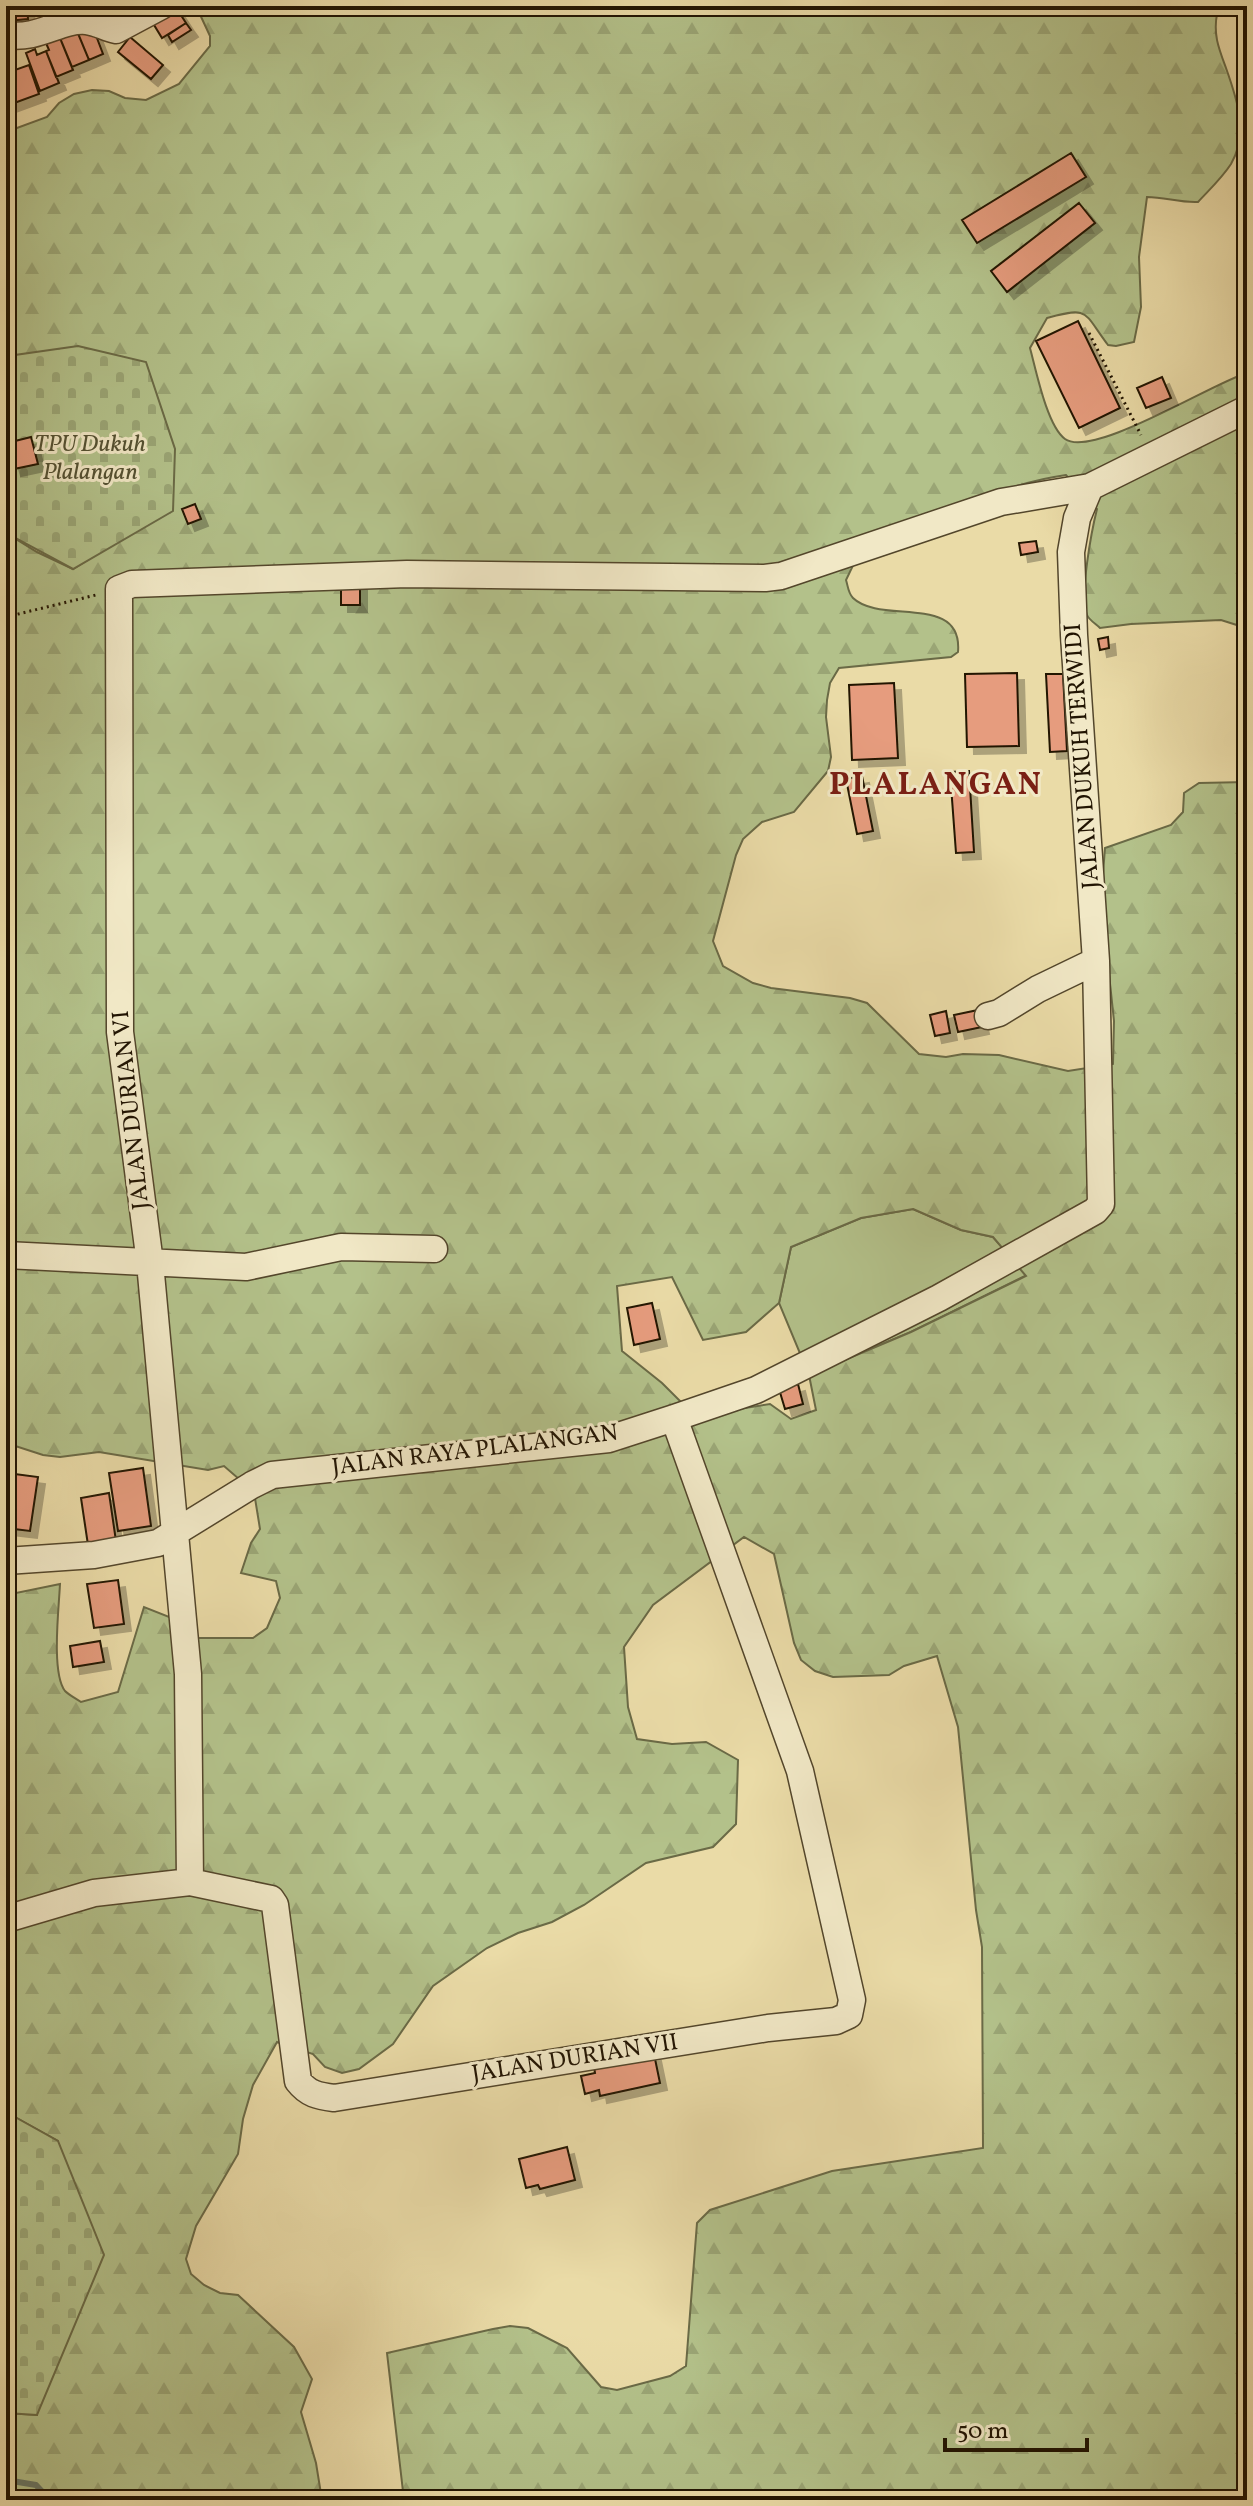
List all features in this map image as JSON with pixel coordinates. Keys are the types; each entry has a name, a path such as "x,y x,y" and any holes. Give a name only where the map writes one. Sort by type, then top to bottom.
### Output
{"street":[{"path":"6,35 26,37 88,21 116,30 161,6"},
{"path":"119,589 132,584 407,574 781,576 1001,502 1090,487 1247,409"},
{"name":"JALAN DUKUH TERWIDI","path":"1090,487 1077,518 1071,552 1096,961 1101,1204"},
{"name":"JALAN DURIAN VI","path":"119,589 120,1032 150,1263 174,1534"},
{"path":"988,1016 1096,961"},
{"name":"JALAN RAYA PLALANGAN","path":"6,1561 94,1555 158,1543 272,1475 609,1439 674,1418 756,1390 832,1353 1086,1217 1101,1204"},
{"path":"6,1255 246,1267 341,1247 434,1249"},
{"name":"JALAN DURIAN VII","path":"190,1882 275,1902 298,2081 306,2091 320,2096 334,2098 768,2028 836,2021 849,2015 852,2000 800,1771 674,1418"},
{"path":"6,1919 94,1893 190,1882 188,1674 174,1534"}],"path":[{"path":"1089,333 1152,456"},
{"path":"6,617 119,589"}],"green space":[{"path":"196,6 1238,6 1217,14 1216,29 1239,116 1236,152 1224,174 1198,202 1147,197 1139,257 1141,307 1134,342 1108,345 1089,319 1079,313 1071,313 1047,318 1030,348 1053,422 1065,439 1080,442 1126,429 1247,373 1247,618 1240,626 1221,620 1100,628 1087,615 1084,593 1097,509 1066,475 986,497 858,555 846,580 853,598 866,606 934,616 948,622 956,634 958,652 951,657 839,668 830,683 827,700 831,757 828,771 794,812 762,822 743,839 713,941 723,966 753,983 867,1003 919,1054 946,1057 999,1055 1068,1071 1113,1064 1114,1021 1101,899 1105,848 1171,825 1183,812 1184,793 1199,783 1247,782 1247,2500 404,2500 387,2353 510,2326 528,2328 567,2348 601,2387 617,2390 670,2376 686,2366 697,2223 710,2210 832,2171 983,2148 982,1947 958,1727 937,1656 904,1666 889,1675 833,1677 815,1671 801,1660 794,1643 774,1554 744,1537 653,1605 624,1647 628,1707 637,1739 672,1744 706,1742 738,1760 736,1824 713,1847 646,1863 584,1905 552,1922 518,1933 487,1948 433,1986 393,2044 359,2069 342,2073 325,2067 313,2054 277,2042 253,2085 243,2119 238,2154 196,2226 186,2259 191,2274 204,2285 220,2293 238,2295 294,2347 312,2379 301,2412 316,2463 322,2500 27,2500 23,2495 6,2495 6,2413 37,2415 58,2141 6,2112 6,2008 12,1980 6,1951 6,1595 60,1584 58,1670 65,1691 81,1702 118,1692 144,1607 182,1622 192,1638 253,1638 267,1628 280,1598 276,1581 241,1573 251,1543 260,1529 254,1492 224,1466 208,1470 99,1452 60,1457 6,1443 6,533 73,569 92,557 15,355 6,365 6,132 47,117 59,103 74,94 92,90 109,91 125,98 146,100 179,84 210,46 210,36","holes":["913,1209 961,1230 993,1237 1026,1276 911,1332 809,1375 816,1410 791,1419 770,1404 695,1416 662,1383 622,1351 617,1286 672,1277 703,1340 746,1332 779,1303 791,1247 861,1218"]},
{"name":"TPU Dukuh Plalangan","path":"78,346 146,362 175,449 173,511 73,569 6,533 6,365 15,355"},
{"path":"913,1209 961,1230 993,1237 1027,1275 911,1332 809,1375 779,1303 791,1247 861,1218"},
{"path":"6,2112 58,2141 104,2255 37,2415 6,2413"}],"building":[{"path":"6,6 27,6 28,19 7,21"},
{"path":"107,6 149,6 118,24"},
{"path":"172,6 186,23 162,38 151,20"},
{"path":"186,23 191,30 172,42 168,35"},
{"path":"92,25 103,54 89,60 77,31"},
{"path":"77,31 89,60 72,67 60,38"},
{"path":"130,37 163,65 151,79 118,52"},
{"path":"60,38 73,70 56,77 46,43"},
{"path":"35,49 37,55 46,51 59,83 40,91 26,53"},
{"path":"29,65 39,94 6,106 6,82 12,80 9,72"},
{"path":"1071,153 1086,177 977,243 962,220"},
{"path":"1079,203 1095,223 1007,292 991,271"},
{"path":"1078,321 1120,408 1079,428 1036,341"},
{"path":"1162,377 1171,398 1146,408 1137,388"},
{"path":"31,437 38,464 14,469 7,443"},
{"path":"195,504 201,519 188,524 182,509"},
{"path":"1036,541 1038,552 1021,555 1019,543"},
{"path":"341,580 360,581 360,605 341,605"},
{"path":"1108,637 1109,648 1100,650 1098,639"},
{"path":"1017,673 1019,746 967,747 965,674"},
{"path":"1046,674 1063,674 1067,751 1050,752"},
{"path":"894,683 898,758 852,760 849,685"},
{"path":"969,771 974,852 956,853 950,772"},
{"path":"862,776 873,831 857,834 846,779"},
{"path":"978,1010 982,1027 958,1032 954,1015"},
{"path":"946,1011 950,1033 935,1036 930,1015"},
{"path":"652,1303 660,1339 634,1345 627,1308"},
{"path":"798,1384 803,1404 785,1409 779,1389"},
{"path":"143,1468 151,1526 118,1531 109,1473"},
{"path":"7,1473 38,1477 30,1531 6,1528"},
{"path":"109,1493 116,1541 88,1545 81,1498"},
{"path":"118,1580 124,1624 94,1628 87,1584"},
{"path":"100,1641 104,1662 73,1667 70,1646"},
{"path":"654,2054 660,2083 600,2096 599,2090 585,2094 581,2076 595,2073 594,2067"},
{"path":"567,2147 575,2180 540,2189 538,2185 526,2188 519,2159"}],"waterway":[{"path":"6,2480 36,2485 50,2500"}],"district":[{"name":"PLALANGAN","path":"936,786"}]}
